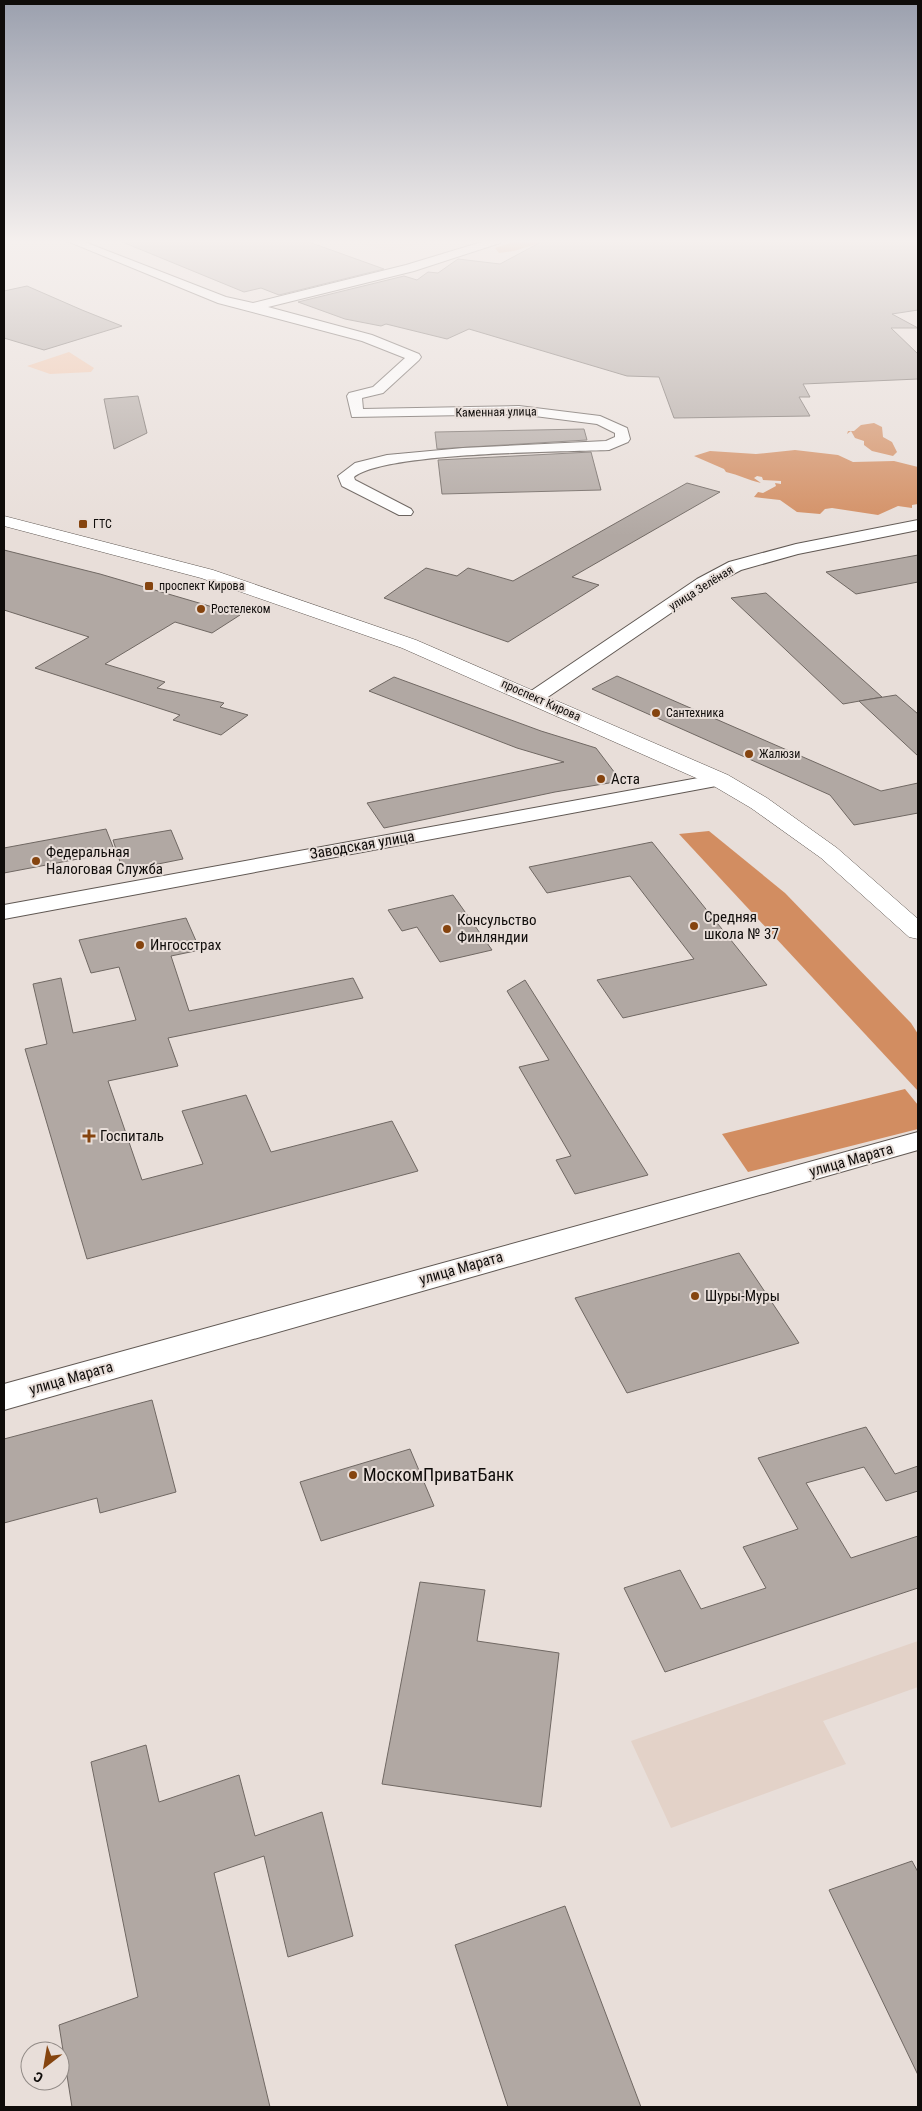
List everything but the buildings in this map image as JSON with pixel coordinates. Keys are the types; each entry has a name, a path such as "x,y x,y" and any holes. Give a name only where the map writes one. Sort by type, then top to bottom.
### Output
{"main road":[{"name":"проспект Кирова","path":"4,521 207,574 409,644 535,697 720,780 759,804 829,853 918,932"}],"street":[{"name":"Каменная улица","path":"370,340 414,357 378,390 354,396 357,414 543,411 600,420 622,431 623,438 609,445 495,448 452,452 373,462 352,470 346,476 348,483 405,512"},
{"name":"улица Зелёная","path":"535,697 704,584 735,566 796,549 918,525"},
{"name":"Заводская улица","path":"4,912 720,780"},
{"name":"улица Марата","path":"4,1397 918,1141"}],"shaded area":[{"path":"69,352 94,368 91,372 50,374 27,366"},
{"path":"874,423 882,427 883,437 892,442 897,452 893,456 872,451 864,445 864,441 855,438 851,431 854,431 861,425"},
{"path":"795,450 838,455 853,462 894,461 918,467 918,504 912,505 912,508 898,506 878,515 832,508 825,509 820,514 797,512 780,500 754,497 758,492 763,493 776,486 775,483 781,484 781,481 763,480 762,477 757,476 754,478 761,483 756,482 726,472 724,469 694,456 710,451 756,454"},
{"path":"709,831 785,893 911,1023 918,1034 918,1091 679,834"},
{"path":"905,1089 918,1105 918,1129 748,1172 722,1134"},
{"path":"918,1641 918,1687 823,1721 846,1764 671,1828 631,1741"}],"place":[{"name":"ГТС","path":"83,524"},
{"name":"проспект Кирова","path":"149,586"},
{"name":"Ростелеком","path":"201,609"},
{"name":"Сантехника","path":"656,713"},
{"name":"Жалюзи","path":"749,754"},
{"name":"Аста","path":"601,779"},
{"name":"Федеральная Налоговая Служба","path":"36,861"},
{"name":"Средняя школа № 37","path":"694,926"},
{"name":"Консульство Финляндии","path":"447,929"},
{"name":"Ингосстрах","path":"140,945"},
{"name":"Госпиталь","path":"89,1136"},
{"name":"Шуры-Муры","path":"695,1296"},
{"name":"МоскомПриватБанк","path":"353,1475"}]}
